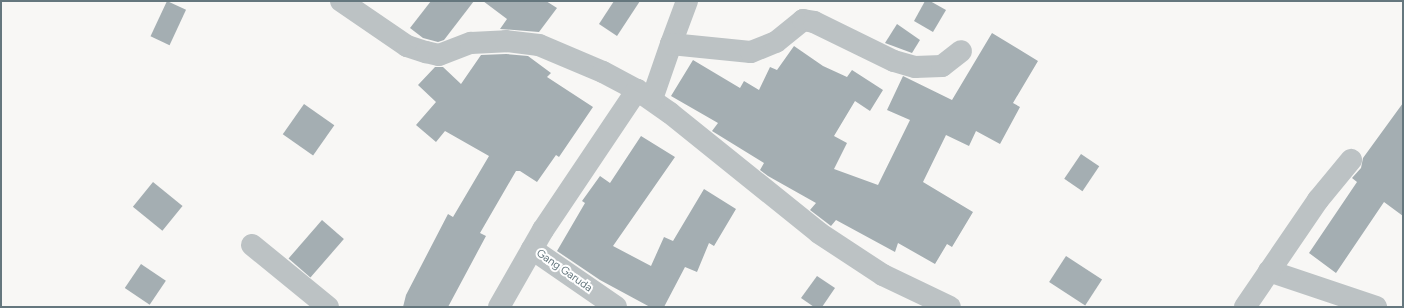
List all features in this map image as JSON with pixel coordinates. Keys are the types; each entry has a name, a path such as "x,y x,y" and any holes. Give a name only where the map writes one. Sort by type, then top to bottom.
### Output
{"street":[{"path":"341,1 407,46 426,52 439,55 451,52 472,43 486,41 539,45 644,95 819,233 883,275 950,307"},
{"path":"499,307 532,249 581,170 644,95 671,44 687,1"},
{"path":"671,44 751,52 776,42 803,20 828,28 894,61 915,67 942,66 961,51"},
{"path":"1245,307 1318,200 1351,160"},
{"path":"252,245 328,307"},
{"name":"Gang Garuda","path":"532,249 616,307"},
{"path":"1269,271 1376,307"}],"building":[{"path":"167,1 186,10 170,45 151,36"},
{"path":"431,1 474,1 444,40 438,42 423,38 410,28"},
{"path":"483,1 546,1 557,8 539,32 500,29 507,19"},
{"path":"614,1 640,1 617,36 599,24"},
{"path":"925,1 930,1 946,10 933,32 914,21"},
{"path":"897,24 920,40 912,53 885,43"},
{"path":"992,33 1038,61 1013,103 1020,107 1000,144 976,131 969,146 946,135 923,182 973,212 952,247 947,244 935,264 898,243 895,252 836,220 831,226 810,210 816,203 768,176 760,170 764,163 712,131 718,123 671,96 693,60 740,88 744,81 759,90 770,67 777,70 794,46 823,66 847,77 852,70 883,90 870,111 855,101 834,136 847,143 834,169 878,185 910,120 887,110 903,76 952,100"},
{"path":"506,54 528,56 551,73 547,77 593,107 559,157 556,155 537,182 520,171 516,171 480,233 486,236 448,307 403,307 406,295 448,214 453,217 489,156 445,131 436,142 416,125 436,102 418,85 435,67 443,67 461,84 481,55"},
{"path":"1403,103 1403,216 1384,202 1336,273 1309,253 1357,182 1352,178 1361,168 1363,158"},
{"path":"304,104 334,125 313,156 283,134"},
{"path":"641,136 675,157 613,246 651,266 664,237 673,241 704,189 736,209 714,246 709,243 697,272 685,267 664,307 650,307 600,280 557,251 585,203 582,201 600,176 610,183"},
{"path":"1081,154 1099,166 1082,191 1064,179"},
{"path":"153,182 183,206 162,231 133,207"},
{"path":"322,220 344,239 310,278 289,258"},
{"path":"1066,256 1102,279 1085,305 1049,282"},
{"path":"141,264 166,281 150,305 125,288"},
{"path":"817,276 835,288 822,307 814,307 801,298"}]}
